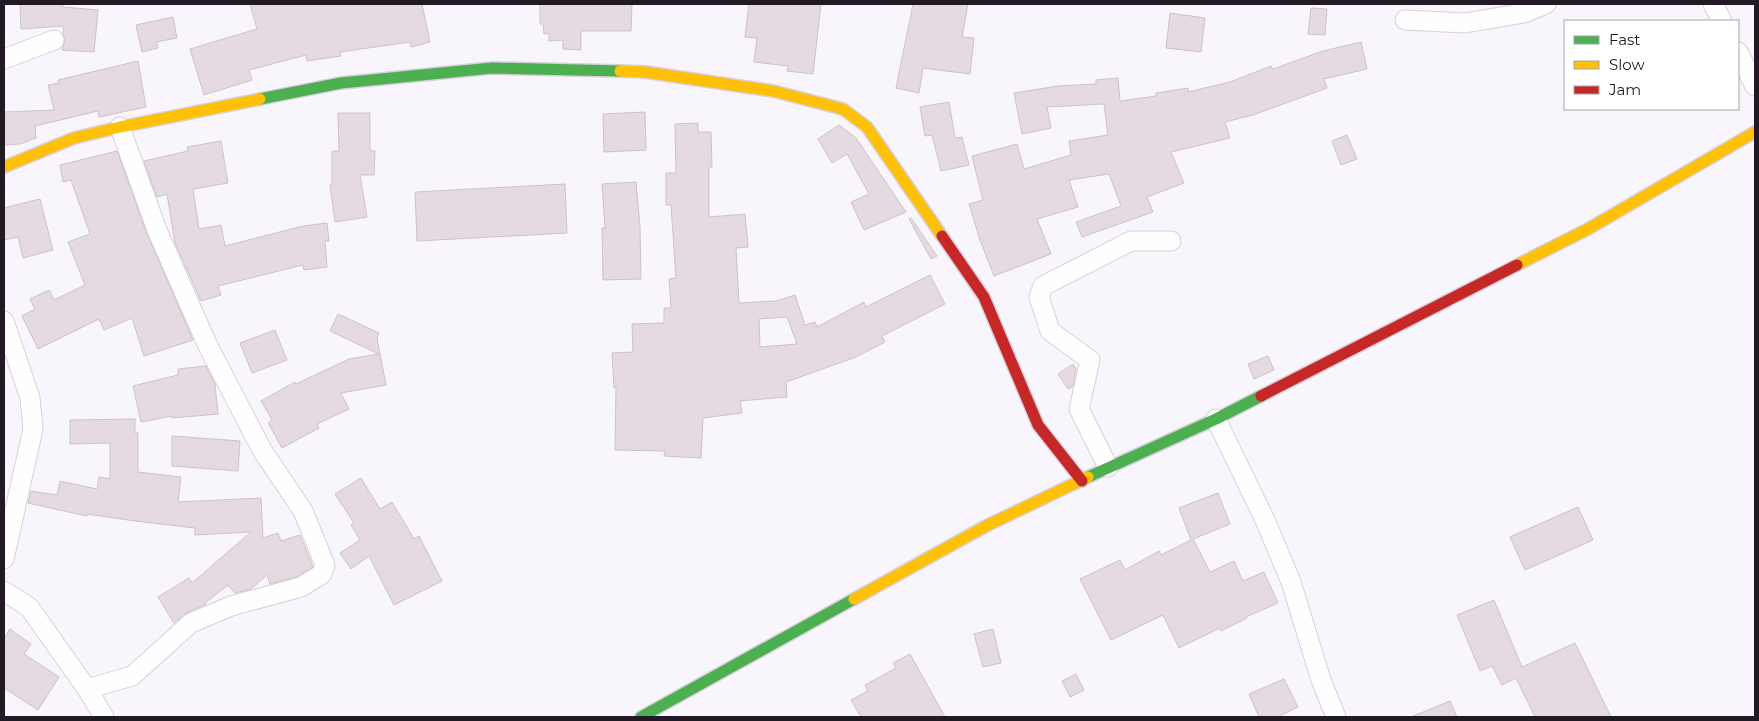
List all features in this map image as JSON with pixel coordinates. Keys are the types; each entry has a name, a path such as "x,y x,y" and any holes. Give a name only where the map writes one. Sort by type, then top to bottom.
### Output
{"street":[{"path":"1405,20 1465,23 1524,13 1546,4"},
{"path":"1713,4 1721,20"},
{"path":"4,59 54,40"},
{"path":"1739,54 1755,86"},
{"path":"4,167 74,138 120,127 341,83 492,68 645,72 773,91 843,110 867,127 984,297 1038,425 1082,481"},
{"path":"88,689 132,676 191,623 231,606 301,587 322,574 325,565 303,511 262,450 207,344 157,230 120,127"},
{"path":"641,717 986,526 1108,467 1216,419 1588,229 1755,132"},
{"path":"1108,467 1079,410 1090,360 1050,330 1040,297 1043,286 1131,241 1171,241"},
{"path":"4,323 30,398 33,429 4,559"},
{"path":"1216,419 1265,520 1291,582 1321,680 1336,717"},
{"path":"4,591 29,607 88,689 104,717"}],"building":[{"path":"20,4 63,4 63,7 98,10 94,52 62,50 65,41 63,34 64,26 21,29"},
{"path":"250,4 422,4 430,42 411,47 410,42 340,52 341,56 307,61 306,55 249,70 252,80 204,95 190,49 257,29"},
{"path":"540,4 632,4 631,31 581,31 581,50 563,49 563,40 549,41 549,33 544,34 543,24 540,24"},
{"path":"749,4 821,4 813,74 787,71 788,66 754,62 757,38 745,37"},
{"path":"913,4 968,4 962,37 974,38 970,74 923,68 919,93 896,88"},
{"path":"1311,8 1327,9 1325,35 1308,34"},
{"path":"1170,13 1205,18 1201,52 1166,48"},
{"path":"173,17 177,38 156,42 158,48 142,52 136,25"},
{"path":"1361,42 1367,69 1324,79 1327,88 1253,115 1225,122 1230,138 1171,152 1184,183 1147,197 1153,212 1082,237 1076,222 1121,206 1109,174 1069,180 1078,207 1037,219 1051,254 994,276 969,204 983,200 972,156 1017,144 1024,169 1071,155 1069,141 1108,135 1104,104 1047,107 1051,128 1022,134 1014,93 1058,86 1096,84 1096,80 1118,78 1120,101 1156,96 1156,93 1188,88 1188,92 1230,82 1271,66 1273,69 1323,51"},
{"path":"138,61 146,107 99,117 98,111 35,126 36,138 20,144 4,145 4,112 54,110 48,85 59,83 58,80"},
{"path":"949,102 955,138 962,137 969,165 941,171 932,135 925,136 920,107"},
{"path":"645,112 646,150 604,152 603,114"},
{"path":"338,113 370,113 370,151 375,151 374,175 360,175 367,217 335,222 330,185 332,185 332,151 339,151"},
{"path":"698,123 698,132 711,132 712,167 709,167 709,217 745,214 748,247 736,248 739,303 776,301 795,295 805,325 815,322 817,327 864,302 866,307 930,275 945,304 882,336 885,342 856,357 786,382 787,397 740,401 742,413 703,418 701,458 664,456 665,451 615,450 616,387 614,388 612,353 633,352 632,324 664,323 664,308 671,308 669,279 676,278 671,205 666,205 666,173 676,173 675,124","holes":["787,317 797,344 760,347 759,319"]},
{"path":"839,125 856,138 906,212 864,230 851,202 869,194 847,154 832,163 818,139"},
{"path":"1347,135 1357,159 1341,165 1332,141"},
{"path":"221,141 228,183 193,189 199,229 221,225 225,246 303,226 327,223 329,241 325,241 327,267 304,270 303,265 218,286 221,295 201,301 175,243 167,194 157,197 144,161 188,151 187,147"},
{"path":"117,151 147,234 193,340 144,356 132,318 104,330 99,319 38,349 22,316 35,309 30,299 49,290 54,300 85,285 68,242 90,234 71,180 63,182 60,165"},
{"path":"636,182 640,227 641,279 603,280 602,228 605,228 602,184"},
{"path":"565,184 567,233 417,241 415,192"},
{"path":"40,199 53,250 23,258 18,237 4,240 4,208"},
{"path":"911,218 937,256 931,259 909,219"},
{"path":"338,314 379,333 377,338 386,385 341,393 349,409 317,424 319,428 282,448 268,423 272,420 261,401 295,382 296,384 349,359 379,354 330,331"},
{"path":"275,330 287,360 252,373 240,343"},
{"path":"1268,356 1274,370 1254,379 1248,364"},
{"path":"1073,364 1076,369 1073,386 1068,389 1058,374"},
{"path":"206,366 215,384 218,414 172,418 172,416 141,422 133,386 178,375 178,369"},
{"path":"135,419 135,433 138,433 138,472 181,477 178,502 261,498 263,538 278,533 281,541 300,535 313,567 296,577 270,584 267,575 251,589 235,593 228,585 206,604 186,613 174,623 158,597 189,578 192,583 251,532 195,535 195,528 87,514 87,516 28,503 31,491 57,495 60,481 97,489 99,477 110,479 110,443 70,444 70,420"},
{"path":"172,436 240,441 238,471 172,466"},
{"path":"361,478 380,509 392,502 414,539 419,536 442,581 394,605 369,556 351,569 340,553 360,540 351,525 354,523 335,494"},
{"path":"1218,493 1230,524 1193,539 1210,572 1234,561 1243,581 1264,572 1278,603 1246,617 1221,631 1220,628 1179,648 1163,615 1111,640 1080,579 1120,560 1125,570 1159,551 1161,555 1191,540 1179,508"},
{"path":"1578,507 1593,540 1525,570 1510,537"},
{"path":"1494,600 1522,667 1575,643 1611,717 1535,717 1516,678 1502,685 1492,666 1480,671 1457,615"},
{"path":"10,629 31,644 24,654 59,677 38,710 4,688 4,638"},
{"path":"993,629 1001,663 983,667 974,634"},
{"path":"910,654 945,717 861,717 851,700 868,691 865,685 896,668 893,663"},
{"path":"1076,674 1084,690 1070,697 1062,681"},
{"path":"1284,679 1298,707 1277,717 1259,717 1249,694"},
{"path":"1450,701 1457,717 1411,717"}],"traffic: fast":[{"path":"260,99 341,83 492,68 620,71"},
{"path":"1088,477 1216,419 1261,396"},
{"path":"641,717 854,599"}],"traffic: slow":[{"path":"620,71 645,72 773,91 843,109 867,127 942,236"},
{"path":"4,167 74,138 260,99"},
{"path":"1517,265 1588,229 1755,132"},
{"path":"854,599 986,526 1088,477"}],"traffic: jam":[{"path":"942,236 984,297 1038,425 1082,481"},
{"path":"1261,396 1517,265"}]}
